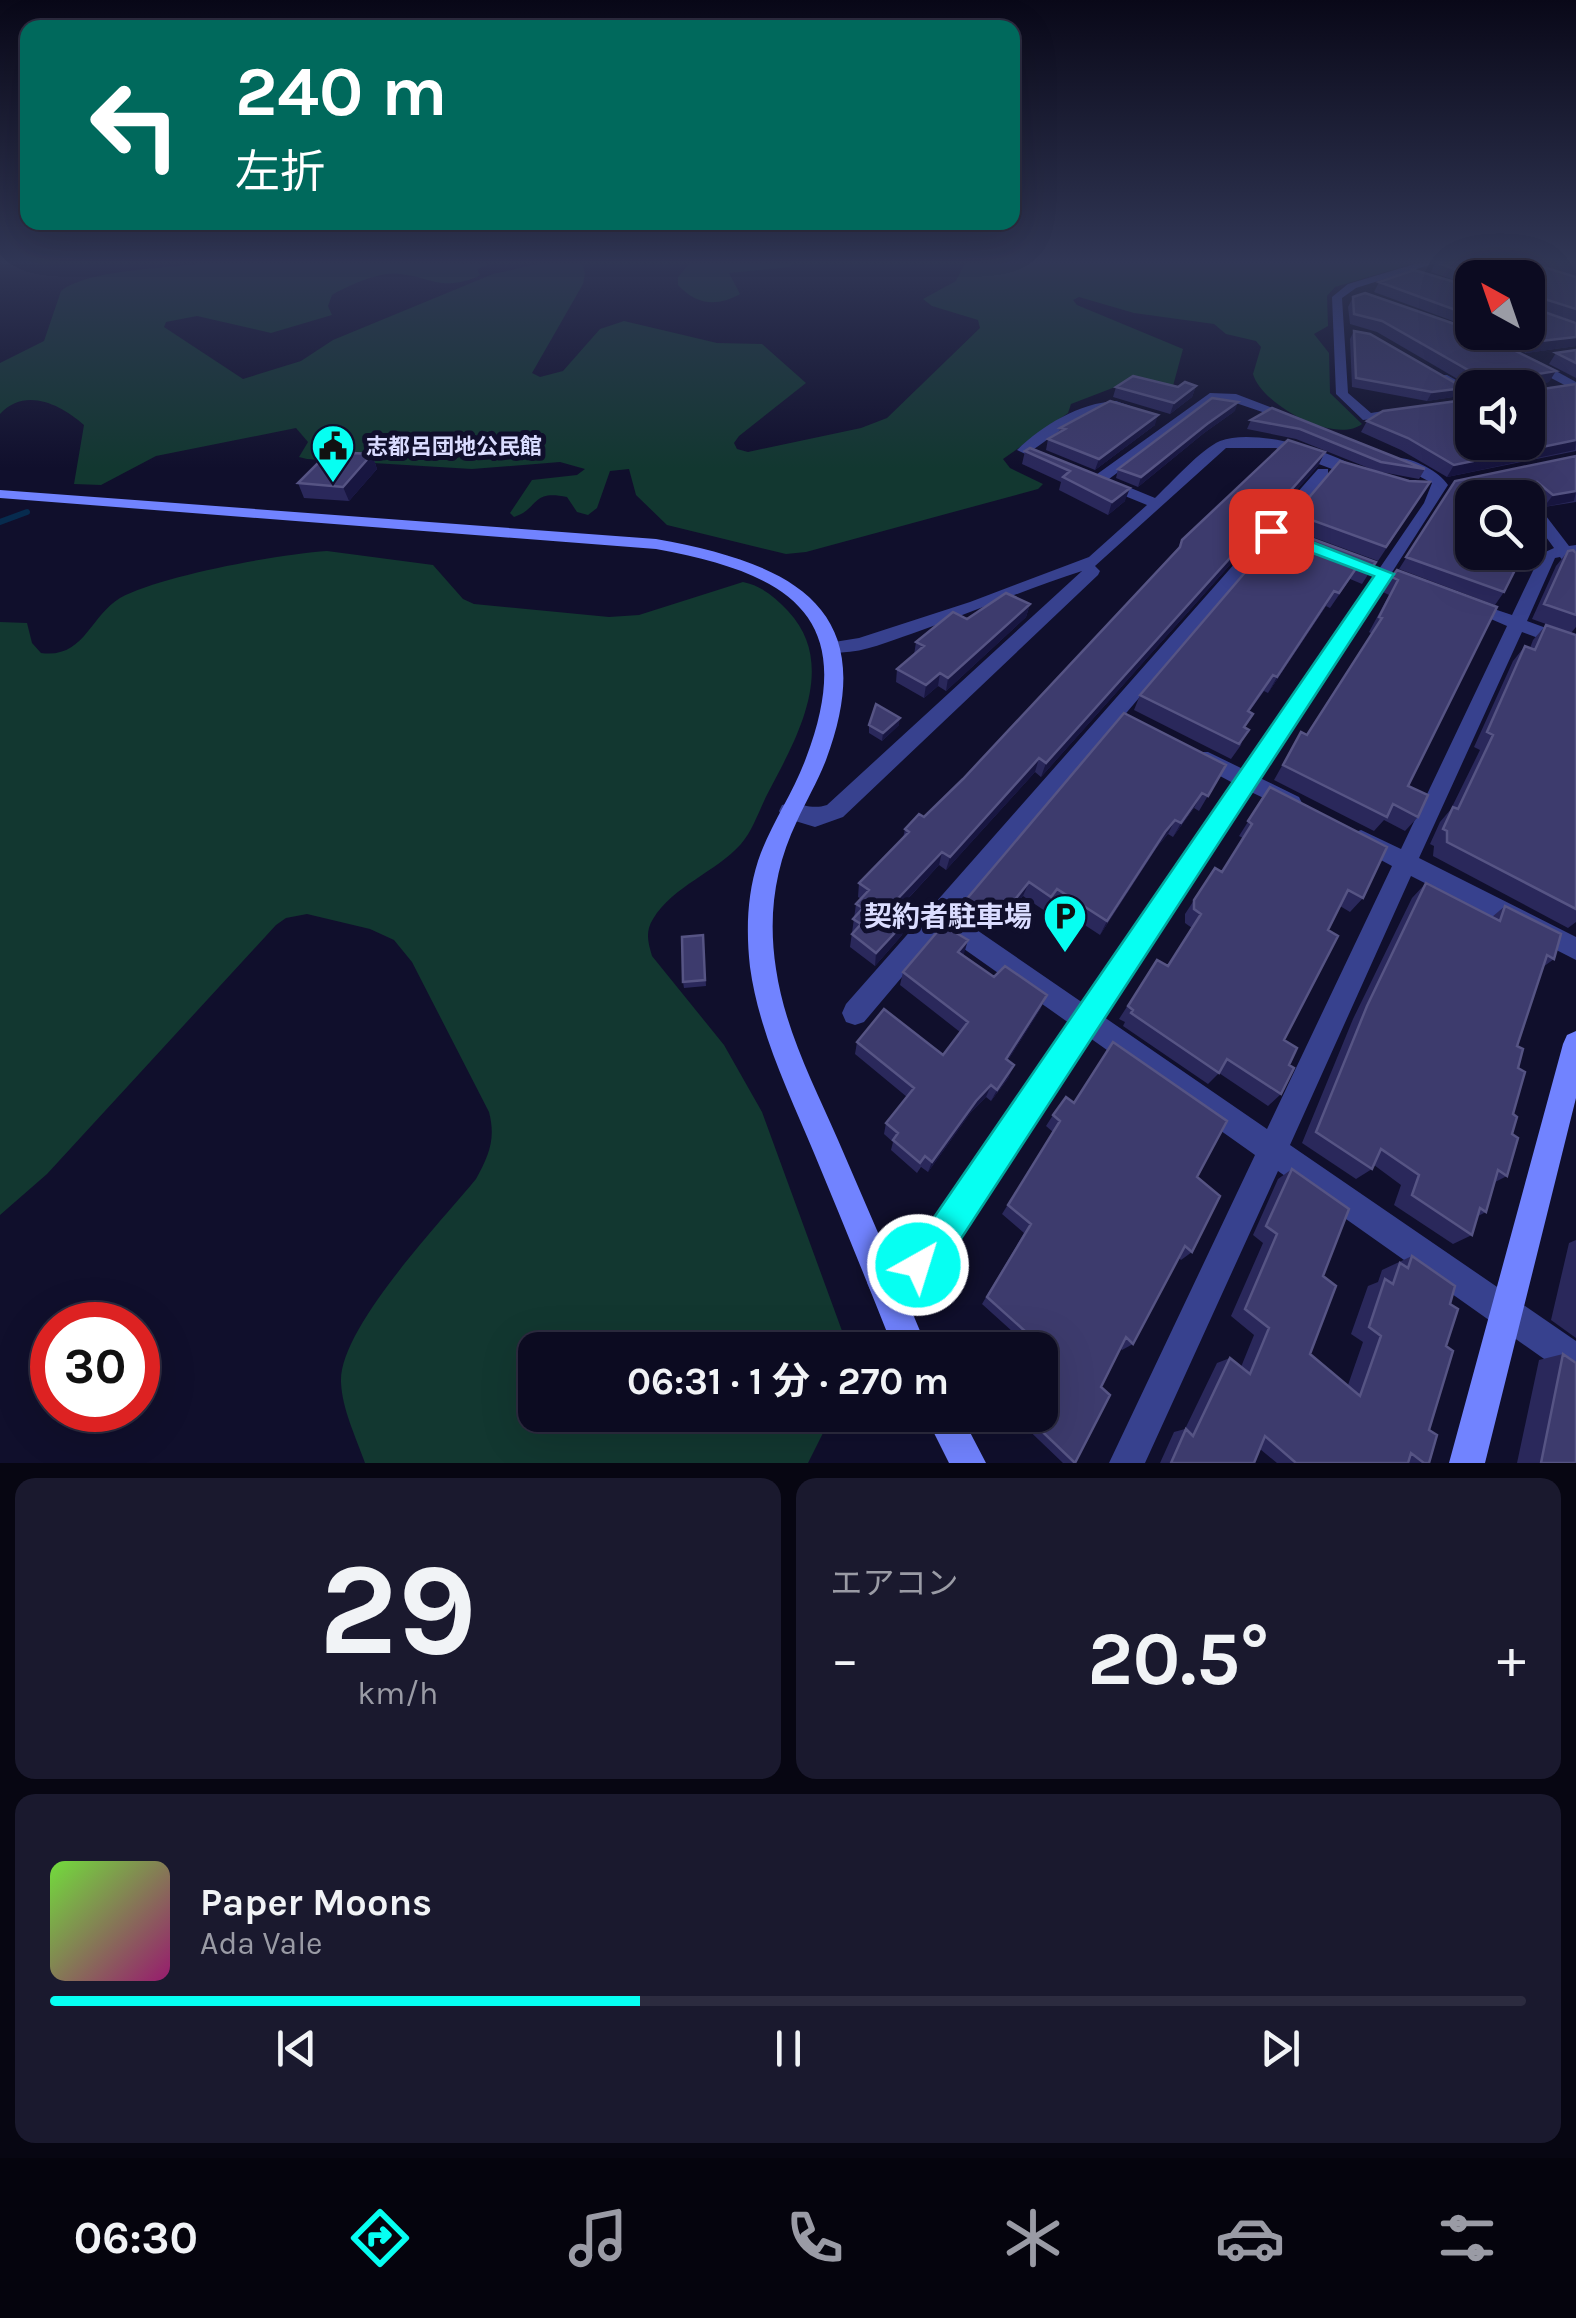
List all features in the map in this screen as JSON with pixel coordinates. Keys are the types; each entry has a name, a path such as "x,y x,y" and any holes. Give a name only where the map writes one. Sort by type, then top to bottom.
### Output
{"street":[{"path":"1344,331 1340,389 1352,406 1368,418 1420,410"},
{"path":"1513,354 1576,386"},
{"path":"1526,360 1560,356"},
{"path":"1426,368 1455,387"},
{"path":"1545,391 1576,386"},
{"path":"1098,480 1203,400 1219,396 1256,404 1304,422"},
{"path":"1061,465 1024,450 1093,408 1112,402 1173,423"},
{"path":"834,648 861,644 976,606 1083,565 1108,550 1214,450 1234,442 1280,444 1374,481"},
{"path":"883,1283 926,1261 1441,485 1432,475 1389,456"},
{"path":"856,1013 938,917 1123,717 1279,534 1323,472"},
{"path":"1080,473 1157,504"},
{"path":"0,494 690,548 750,564 785,584 814,609 834,648 838,675 826,732 765,878 760,939 763,972 783,1042 903,1332"},
{"path":"1545,524 1572,556"},
{"path":"1126,1463 1549,554 1572,556"},
{"path":"790,811 815,818 834,811 1092,571 1083,565"},
{"path":"1451,598 1576,646"},
{"path":"1181,746 1576,948"},
{"path":"938,917 1576,1360"},
{"path":"1467,1463 1576,1044"},
{"path":"951,1432 968,1463"}],"green space":[{"path":"47,331 170,331 243,379 301,361 354,331 556,331 532,373 540,377 563,371 598,331 667,331 717,343 762,344 806,383 739,436 734,443 737,449 748,452 861,428 887,418 977,331 1140,331 1183,349 1173,386 1123,384 1071,404 1068,413 1003,459 1010,468 1043,484 1038,489 806,552 786,554 667,525 636,495 629,469 610,471 597,508 588,515 577,512 567,497 555,495 541,498 514,517 510,513 532,480 577,475 585,469 560,462 472,469 307,459 299,457 308,442 296,428 156,456 101,485 74,484 84,425 53,405 31,400 20,401 0,414 0,363 44,341"},
{"path":"1223,331 1319,331 1314,334 1329,353 1330,393 1362,424 1335,429 1284,409 1259,386 1253,374 1261,347 1256,341"},
{"path":"327,551 433,565 463,599 474,604 609,617 639,615 743,582 773,597 803,632 812,677 808,700 792,746 753,825 731,854 661,907 650,924 648,937 652,956 724,1045 762,1112 842,1332 518,1332 518,1432 824,1432 808,1463 365,1463 344,1402 341,1382 345,1360 374,1305 476,1179 488,1154 492,1130 489,1112 412,962 394,940 370,929 307,914 286,918 276,925 47,1174 0,1215 0,622 27,623 32,643 41,653 56,653 77,643 110,606 138,590 220,567"}],"building":[{"path":"1354,331 1370,334 1455,383 1455,389 1432,392 1356,378"},
{"path":"1400,331 1455,331 1455,350 1513,350 1556,371 1468,370"},
{"path":"1545,331 1576,331 1576,337 1545,341"},
{"path":"1576,350 1576,363 1556,353"},
{"path":"1133,376 1178,387 1185,382 1196,386 1174,403 1116,387"},
{"path":"1576,384 1576,440 1545,446 1545,389"},
{"path":"1212,398 1238,402 1141,477 1118,469"},
{"path":"1110,401 1158,415 1099,459 1048,439 1065,429 1060,428"},
{"path":"1455,401 1455,460 1478,460 1454,465 1408,438 1367,421 1383,411"},
{"path":"1272,408 1425,469 1381,462 1300,429 1251,420"},
{"path":"1288,440 1325,452 1046,763 1039,758 950,857 942,852 888,909 905,922 876,953 852,934 861,924 853,919 863,908 856,904 869,890 859,883 909,832 905,829 919,814 924,817 963,779 1180,547 1182,540"},
{"path":"1030,448 1130,488 1112,502 1063,477 1070,471 1025,451"},
{"path":"329,452 372,454 343,487 298,483"},
{"path":"1576,456 1576,491 1553,495 1545,488 1545,480 1460,480"},
{"path":"1340,461 1409,481 1430,482 1386,547 1295,514"},
{"path":"1455,481 1455,570 1515,570 1504,592 1406,557"},
{"path":"1283,528 1376,562 1371,569 1359,564 1339,593 1334,591 1277,677 1273,675 1248,711 1253,714 1244,727 1249,730 1239,744 1140,695"},
{"path":"1573,550 1576,615 1544,604 1568,551"},
{"path":"1397,570 1497,607 1408,786 1428,795 1418,817 1393,804 1387,817 1283,765 1301,732 1307,735 1382,618 1379,617 1398,580 1392,577"},
{"path":"1006,593 1030,604 948,678 940,673 926,685 897,669 924,646 916,642 953,612 967,619"},
{"path":"1546,625 1576,635 1576,909 1447,842 1447,831 1443,829 1453,807 1458,809 1493,735 1487,732 1525,646 1535,650"},
{"path":"876,704 900,718 883,733 869,725"},
{"path":"1124,713 1226,765 1208,796 1202,793 1181,823 1175,820 1165,832 1107,921 1057,889 1051,897 1029,882 1001,917 992,911 988,917 965,901"},
{"path":"1270,787 1387,847 1363,898 1348,890 1328,930 1338,936 1284,1040 1297,1048 1289,1065 1294,1068 1281,1094 1227,1059 1219,1073 1131,1013 1133,1010 1128,1006 1157,960 1168,966 1201,914 1194,909 1194,900 1215,868 1222,872"},
{"path":"1426,883 1500,921 1505,906 1561,934 1554,959 1547,955 1517,1046 1523,1049 1518,1068 1525,1072 1513,1114 1517,1117 1512,1134 1518,1138 1507,1176 1498,1170 1486,1212 1480,1208 1472,1235 1412,1195 1419,1175 1381,1149 1372,1169 1316,1132 1367,1006"},
{"path":"943,925 968,940 958,952 994,977 1005,966 1047,995 1006,1059 1014,1065 997,1090 991,1085 932,1162 925,1156 920,1163 893,1140 898,1133 886,1123 914,1088 857,1042 884,1009 943,1055 968,1022 903,972"},
{"path":"703,935 705,980 683,982 682,937"},
{"path":"1113,1042 1227,1121 1197,1177 1220,1196 1192,1252 1185,1246 1133,1344 1126,1337 1101,1387 1110,1395 1075,1463 1043,1432 1058,1432 1058,1332 1026,1332 987,1297 1031,1224 1008,1205 1060,1121 1053,1115 1066,1097 1074,1103"},
{"path":"1292,1169 1349,1209 1323,1276 1336,1286 1310,1354 1360,1396 1381,1336 1369,1327 1385,1279 1393,1284 1400,1263 1408,1268 1412,1256 1455,1286 1450,1304 1458,1309 1446,1346 1453,1351 1429,1430 1437,1435 1429,1463 1411,1453 1408,1463 1296,1463 1265,1436 1254,1463 1171,1463 1186,1429 1193,1436 1230,1358 1250,1374 1269,1328 1245,1309 1277,1234 1266,1226"},
{"path":"1563,1354 1576,1363 1576,1463 1541,1463"}],"waterway":[{"path":"0,522 27,512"}],"place":[{"name":"志都呂団地公民館","path":"333,484"},
{"name":"契約者駐車場","path":"1065,954"}],"route":[{"path":"918,1265 926,1261 1385,574 1271,531"}]}
